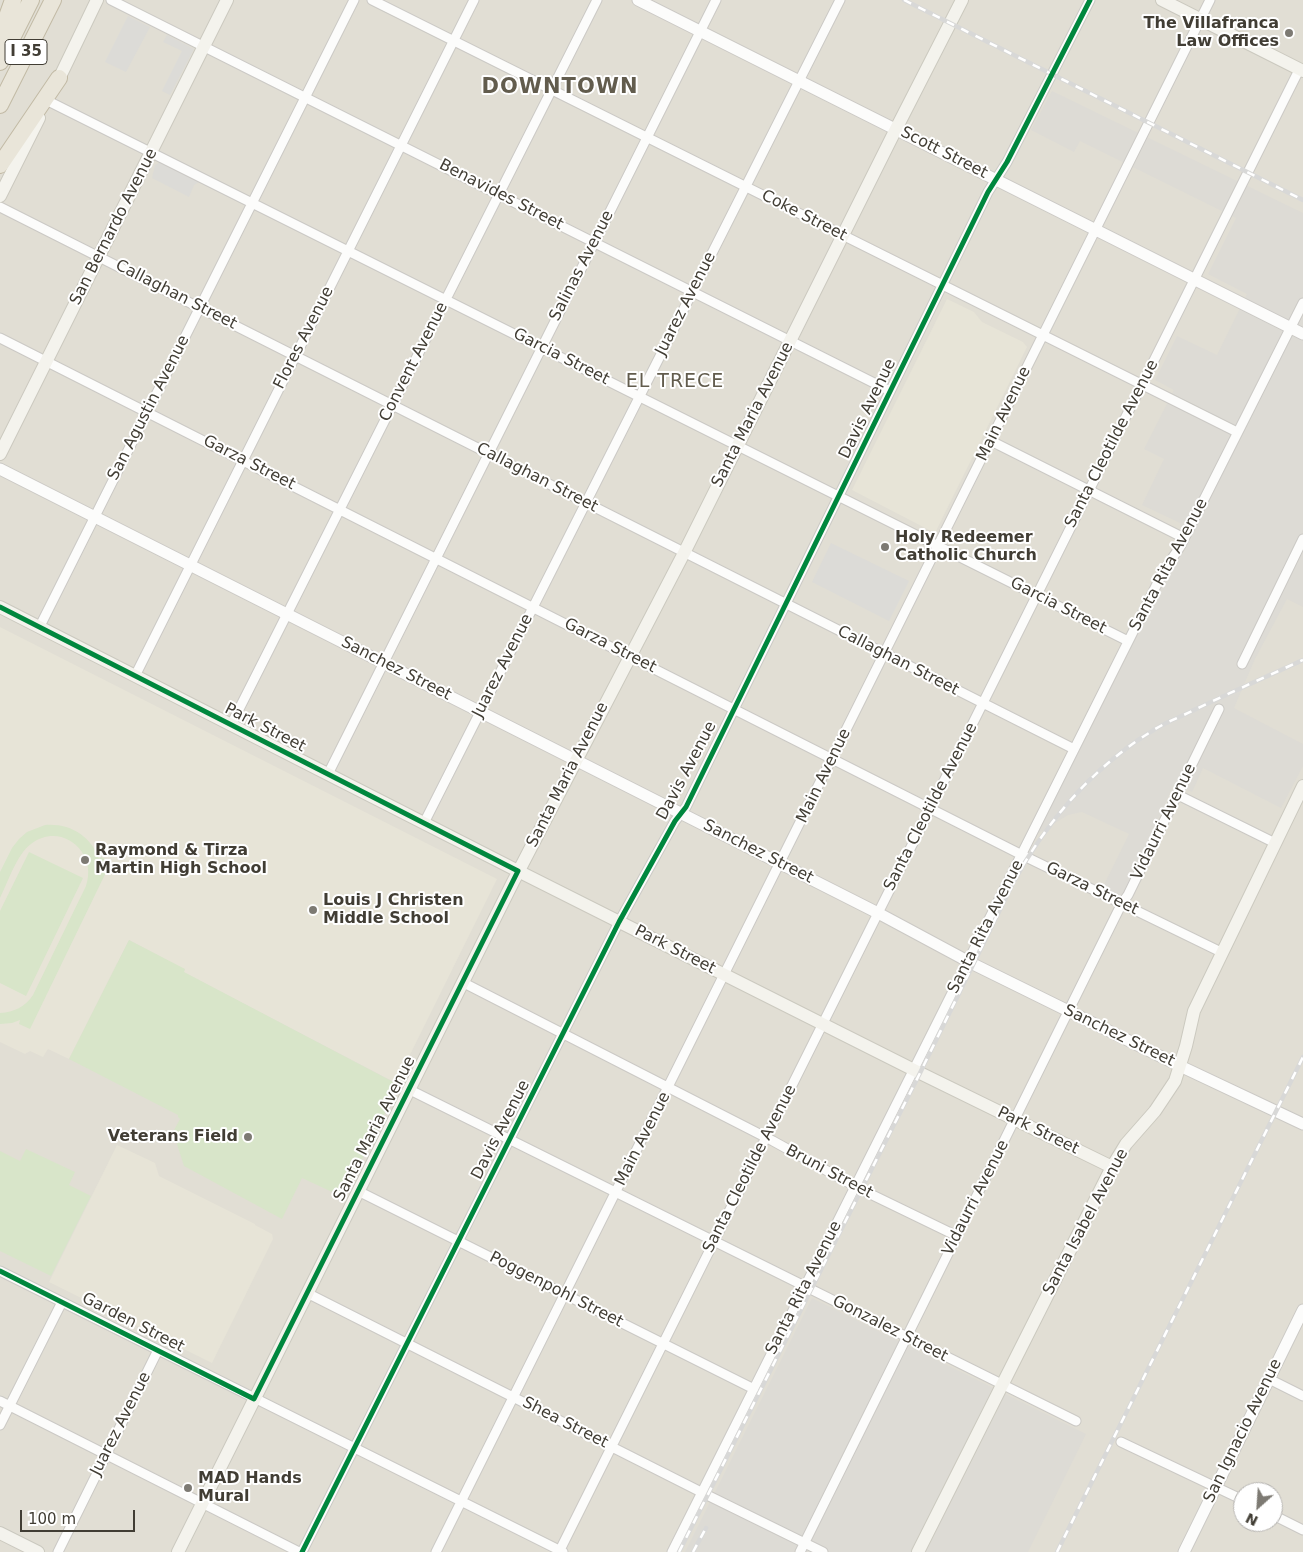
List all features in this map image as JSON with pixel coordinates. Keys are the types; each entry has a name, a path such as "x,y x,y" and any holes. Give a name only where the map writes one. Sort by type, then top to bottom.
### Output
{"highway":[{"path":"0,36 13,0"},
{"name":"I 35","path":"0,62 31,0"},
{"name":"I 35","path":"0,105 53,0"},
{"path":"0,164 59,78"}],"main road":[{"path":"0,196 97,0"},
{"name":"San Bernardo Avenue","path":"0,454 227,0"},
{"name":"Santa Maria Avenue","path":"178,1552 518,871 684,553 962,0"},
{"path":"1162,0 1302,67"},
{"name":"Park Street","path":"0,608 619,922 1112,1167"},
{"name":"Santa Isabel Avenue","path":"918,1552 1112,1167 1126,1144 1155,1111 1175,1081 1194,1011 1303,786"},
{"path":"0,1533 38,1552"}],"street":[{"name":"Benavides Street","path":"111,0 890,391"},
{"name":"San Agustin Avenue","path":"39,628 354,0"},
{"name":"Coke Street","path":"372,0 1237,432"},
{"name":"Flores Avenue","path":"135,676 474,0"},
{"name":"Convent Avenue","path":"232,725 597,0"},
{"name":"Scott Street","path":"638,0 1303,334"},
{"name":"Salinas Avenue","path":"328,774 716,0"},
{"name":"Juarez Avenue","path":"424,823 840,0"},
{"name":"Davis Avenue","path":"301,1552 619,922 675,821 686,807 988,192 1007,162 1090,0"},
{"name":"Main Avenue","path":"436,1552 1210,0"},
{"name":"Santa Cleotilde Avenue","path":"561,1551 822,1024 1302,67"},
{"name":"Garcia Street","path":"48,100 1128,642"},
{"name":"Callaghan Street","path":"0,207 1074,749"},
{"name":"Santa Rita Avenue","path":"672,1552 1164,570 1180,546 1303,303"},
{"name":"Garza Street","path":"0,338 1022,855 1221,952"},
{"path":"991,441 1184,538"},
{"name":"Sanchez Street","path":"0,469 878,913 969,962 1303,1124"},
{"path":"1242,664 1303,539"},
{"name":"Vidaurri Avenue","path":"800,1552 1122,903 1128,895 1178,795 1219,709"},
{"path":"1178,795 1275,843"},
{"name":"Bruni Street","path":"462,982 766,1138 856,1187 956,1236"},
{"name":"Gonzalez Street","path":"408,1089 1076,1421"},
{"name":"Poggenpohl Street","path":"358,1190 754,1389"},
{"name":"Garden Street","path":"0,1271 561,1551"},
{"name":"Shea Street","path":"307,1293 823,1552"},
{"path":"0,1425 62,1302"},
{"name":"San Ignacio Avenue","path":"1184,1552 1303,1310"},
{"name":"Juarez Avenue","path":"58,1552 158,1350"},
{"path":"1269,1379 1303,1396"},
{"path":"0,1401 301,1552"},
{"path":"1121,1442 1233,1495"},
{"path":"1283,1520 1303,1530"}],"shaded area":[{"path":"0,0 1303,0 1303,1552 0,1552"},
{"path":"128,16 150,27 126,72 105,62"},
{"path":"167,35 194,49 170,95 162,91 182,51 163,42"},
{"path":"1052,91 1303,213 1303,607 1287,599 1255,659 1234,708 1303,744 1303,766 1281,808 1203,768 1192,792 1174,784 1127,888 1119,897 1102,889 1129,834 1082,812 1068,815 1034,836 1166,571 1185,551 1180,523 1142,505 1164,459 1144,449 1174,390 1155,380 1177,336 1217,355 1247,294 1208,274 1236,218 1080,141 1074,152 1031,130"},
{"path":"163,161 204,179 194,185 189,197 152,178 155,165"},
{"path":"947,299 974,312 982,322 1023,342 1027,347 936,531 933,532 852,490"},
{"path":"831,543 909,581 889,621 812,582"},
{"path":"0,627 497,879 396,1083 183,972 185,970 129,940 69,1059 48,1049 43,1057 30,1051 25,1054 0,1042"},
{"path":"117,1145 155,1163 159,1176 272,1234 273,1239 212,1363 49,1282"},
{"path":"812,1298 1086,1434 1028,1552 685,1552"}],"green space":[{"path":"45,825 63,826 71,829 91,844 99,859 101,857 111,862 30,1029 19,1024 20,1020 0,1024 0,1013 19,1008 33,995 86,886 88,873 87,862 82,852 74,844 65,838 54,836 42,838 31,844 21,854 0,898 0,872 12,848 27,832"},
{"path":"29,852 83,878 26,996 0,983 0,911"},
{"path":"129,940 185,969 184,972 399,1085 343,1197 302,1178 282,1219 184,1166 172,1134 180,1119 178,1115 69,1059"},
{"path":"26,1149 75,1172 69,1185 91,1196 51,1276 0,1251 0,1151 20,1161"}],"railway":[{"path":"904,0 1303,200"},
{"path":"679,1552 920,1073 1013,883 1040,840 1071,799 1089,781 1108,763 1154,729 1303,660"},
{"path":"1057,1552 1303,1057"},
{"path":"693,1552 706,1528"}],"cycle path":[{"path":"302,1552 619,922 675,821 686,807 988,192 1007,162 1090,0"},
{"path":"0,607 518,871 254,1399 0,1271"}],"place":[{"name":"The Villafranca Law Offices","path":"1289,33"},
{"name":"Holy Redeemer Catholic Church","path":"885,547"},
{"name":"Raymond & Tirza Martin High School","path":"85,860"},
{"name":"Louis J Christen Middle School","path":"313,910"},
{"name":"Veterans Field","path":"248,1137"},
{"name":"MAD Hands Mural","path":"188,1488"}],"district":[{"name":"DOWNTOWN","path":"560,88"},
{"name":"EL TRECE","path":"675,382"}]}
